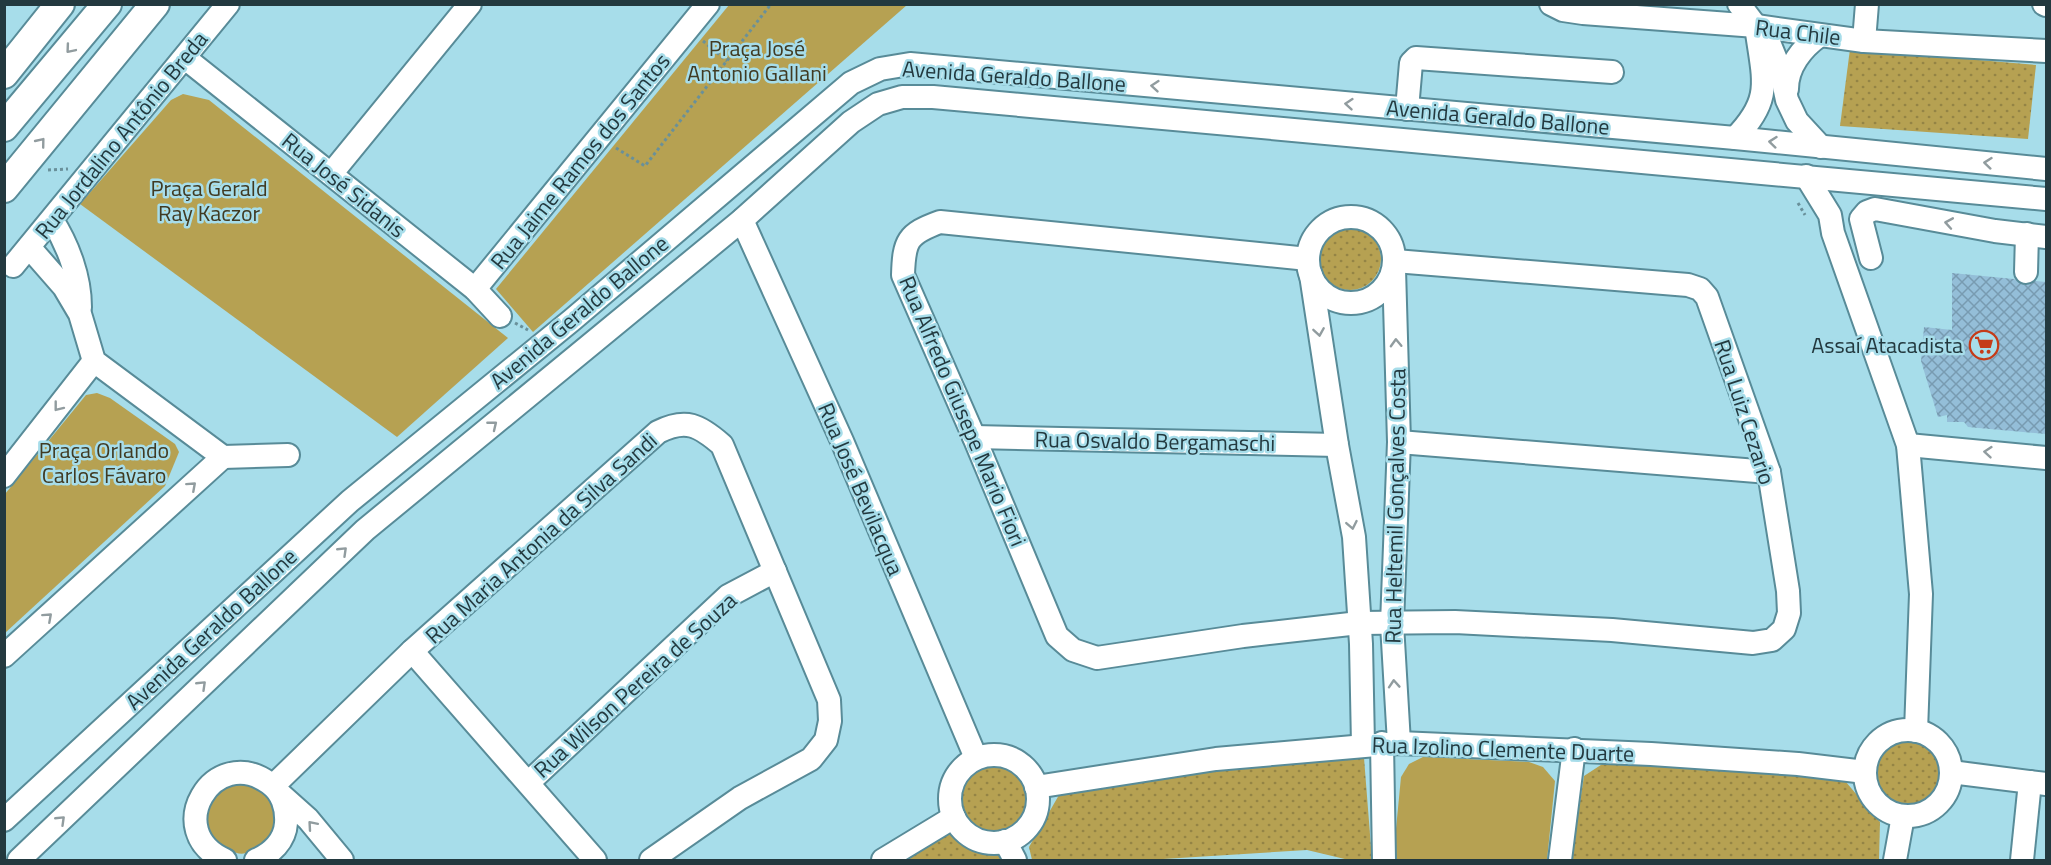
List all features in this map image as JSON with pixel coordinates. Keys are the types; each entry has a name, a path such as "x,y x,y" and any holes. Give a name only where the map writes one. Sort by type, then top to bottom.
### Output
{"main road":[{"path":"4,74 60,4"},
{"path":"4,127 107,4"},
{"path":"13,177 155,4"}],"street":[{"name":"Rua Jordalino Antônio Breda","path":"13,266 228,4"},
{"path":"331,174 470,4"},
{"name":"Rua Jaime Ramos dos Santos","path":"476,289 708,4"},
{"name":"Rua Chile","path":"1551,4 1563,10 1583,13 1756,26 1864,41 2046,51"},
{"path":"1739,4 1776,58 1787,100 1797,121 1821,147"},
{"path":"1864,41 1867,4"},
{"path":"1735,138 1760,106 1765,86 1756,26"},
{"path":"1787,100 1787,80 1790,70 1801,52 1819,36"},
{"name":"Rua José Sidanis","path":"185,58 476,289 500,316"},
{"path":"1407,109 1411,63 1416,58 1612,72"},
{"name":"Avenida Geraldo Ballone","path":"4,820 350,501 543,343 851,83 880,69 910,64 1735,138 2046,169"},
{"name":"Avenida Geraldo Ballone","path":"19,861 365,530 742,220 851,122 878,104 902,97 933,97 2046,199"},
{"path":"1806,176 1830,215 1833,233 1908,445 1921,594 1916,731"},
{"path":"1830,215 1841,191 1851,181"},
{"path":"1871,258 1861,219 1867,212 1875,209 2037,236 2026,272"},
{"path":"1344,218 1359,218 1373,223 1388,240 1394,265 1389,282 1380,293 1368,300 1354,303 1341,302 1328,296 1317,287 1309,267 1311,245 1318,232 1330,223 1344,218"},
{"path":"52,220 63,240 80,288 80,314"},
{"name":"Rua José Bevilacqua","path":"742,220 842,441 976,759"},
{"name":"Rua Alfredo Giusepe Mario Fiori","path":"1309,267 940,222 917,230 903,251 903,275 1057,636 1074,650 1097,658 1243,636 1359,623"},
{"path":"29,247 64,287 80,314 94,361 223,457 288,454"},
{"name":"Rua Heltemil Gonçalves Costa","path":"1381,744 1392,624 1399,442 1394,265"},
{"name":"Rua Luiz Cezario","path":"1359,623 1455,622 1612,630 1753,643 1772,640 1785,629 1789,613 1788,591 1769,472 1707,297 1700,289 1688,285 1394,265"},
{"name":"Rua Heltemil Gonçalves Costa","path":"1309,267 1336,445 1354,537 1359,623 1381,744"},
{"path":"4,477 94,361"},
{"name":"Rua Maria Antonia da Silva Sandi","path":"276,789 412,651 658,432 673,424 690,424 707,432 722,444 829,700 830,721 826,740 811,759 740,798 651,861"},
{"name":"Rua Osvaldo Bergamaschi","path":"974,437 1336,445"},
{"path":"1399,442 1769,472"},
{"path":"1908,445 2046,458"},
{"path":"4,656 223,457"},
{"name":"Rua Wilson Pereira de Souza","path":"528,783 728,596 775,572"},
{"path":"412,651 595,861"},
{"path":"1904,730 1916,731 1930,736 1941,746 1948,758 1951,772 1950,784 1937,805 1915,816 1890,813 1875,801 1866,784 1867,760 1881,740 1904,730"},
{"path":"1381,744 1384,861"},
{"name":"Rua Izolino Clemente Duarte","path":"1036,787 1216,759 1381,744 1574,749 1798,764 1865,772"},
{"path":"1560,861 1574,749"},
{"path":"991,755 1006,757 1019,764 1030,774 1036,787 1038,801 1035,815 1028,827 1017,836 1010,851 978,840 966,833 954,817 950,794 953,783 958,773 976,759 991,755"},
{"path":"1951,772 2038,783 2022,861"},
{"path":"210,857 200,838 196,817 200,797 209,786 234,773 262,778 276,789 308,819 342,861"},
{"path":"256,861 266,856 279,844 286,827 286,809 276,789"},
{"path":"1895,861 1903,816"},
{"path":"883,861 954,817"}],"path":[{"path":"600,138 645,166 771,4"},
{"path":"688,29 727,61"},
{"path":"13,177 59,171 94,170"},
{"path":"500,316 541,338 543,343"}],"green space":[{"name":"Praça José Antonio Gallani","path":"729,5 907,5 533,332 496,289"},
{"path":"1850,49 2036,65 2028,139 1840,126"},
{"name":"Praça Gerald Ray Kaczor","path":"183,94 209,100 508,338 397,437 80,204 171,100"},
{"path":"1350,228 1362,230 1372,237 1379,247 1381,259 1379,271 1372,281 1362,288 1350,290 1338,288 1328,281 1321,271 1319,259 1321,247 1328,237 1338,230"},
{"name":"Praça Orlando Carlos Fávaro","path":"97,393 110,398 175,444 179,452 165,486 5,633 5,494 86,395"},
{"path":"1900,738 1914,738 1927,744 1936,753 1942,766 1940,786 1932,798 1914,808 1900,808 1887,802 1878,793 1872,780 1872,766 1878,753 1887,744"},
{"path":"1363,745 1372,860 1349,860 1307,850 1147,860 1032,860 1029,847 1059,795"},
{"path":"1423,757 1529,762 1543,767 1555,781 1547,860 1393,860 1401,777 1409,764"},
{"path":"1610,759 1840,775 1880,822 1879,860 1571,860 1584,776"},
{"path":"987,766 1001,766 1013,771 1022,780 1027,799 1025,812 1018,823 1001,832 987,832 975,827 966,818 961,806 961,792 966,780 975,771"},
{"path":"250,781 277,804 275,835 248,853 235,853 208,835 205,809 224,784"},
{"path":"959,826 980,839 1005,841 1009,860 884,860"}],"building":[{"name":"Assaí Atacadista","path":"1952,273 2014,279 2025,285 2036,281 2046,282 2046,434 1968,427 1964,422 1947,422 1947,415 1938,417 1921,361 1924,327 1952,330"}],"place":[{"name":"Assaí Atacadista","path":"1984,345"}]}
